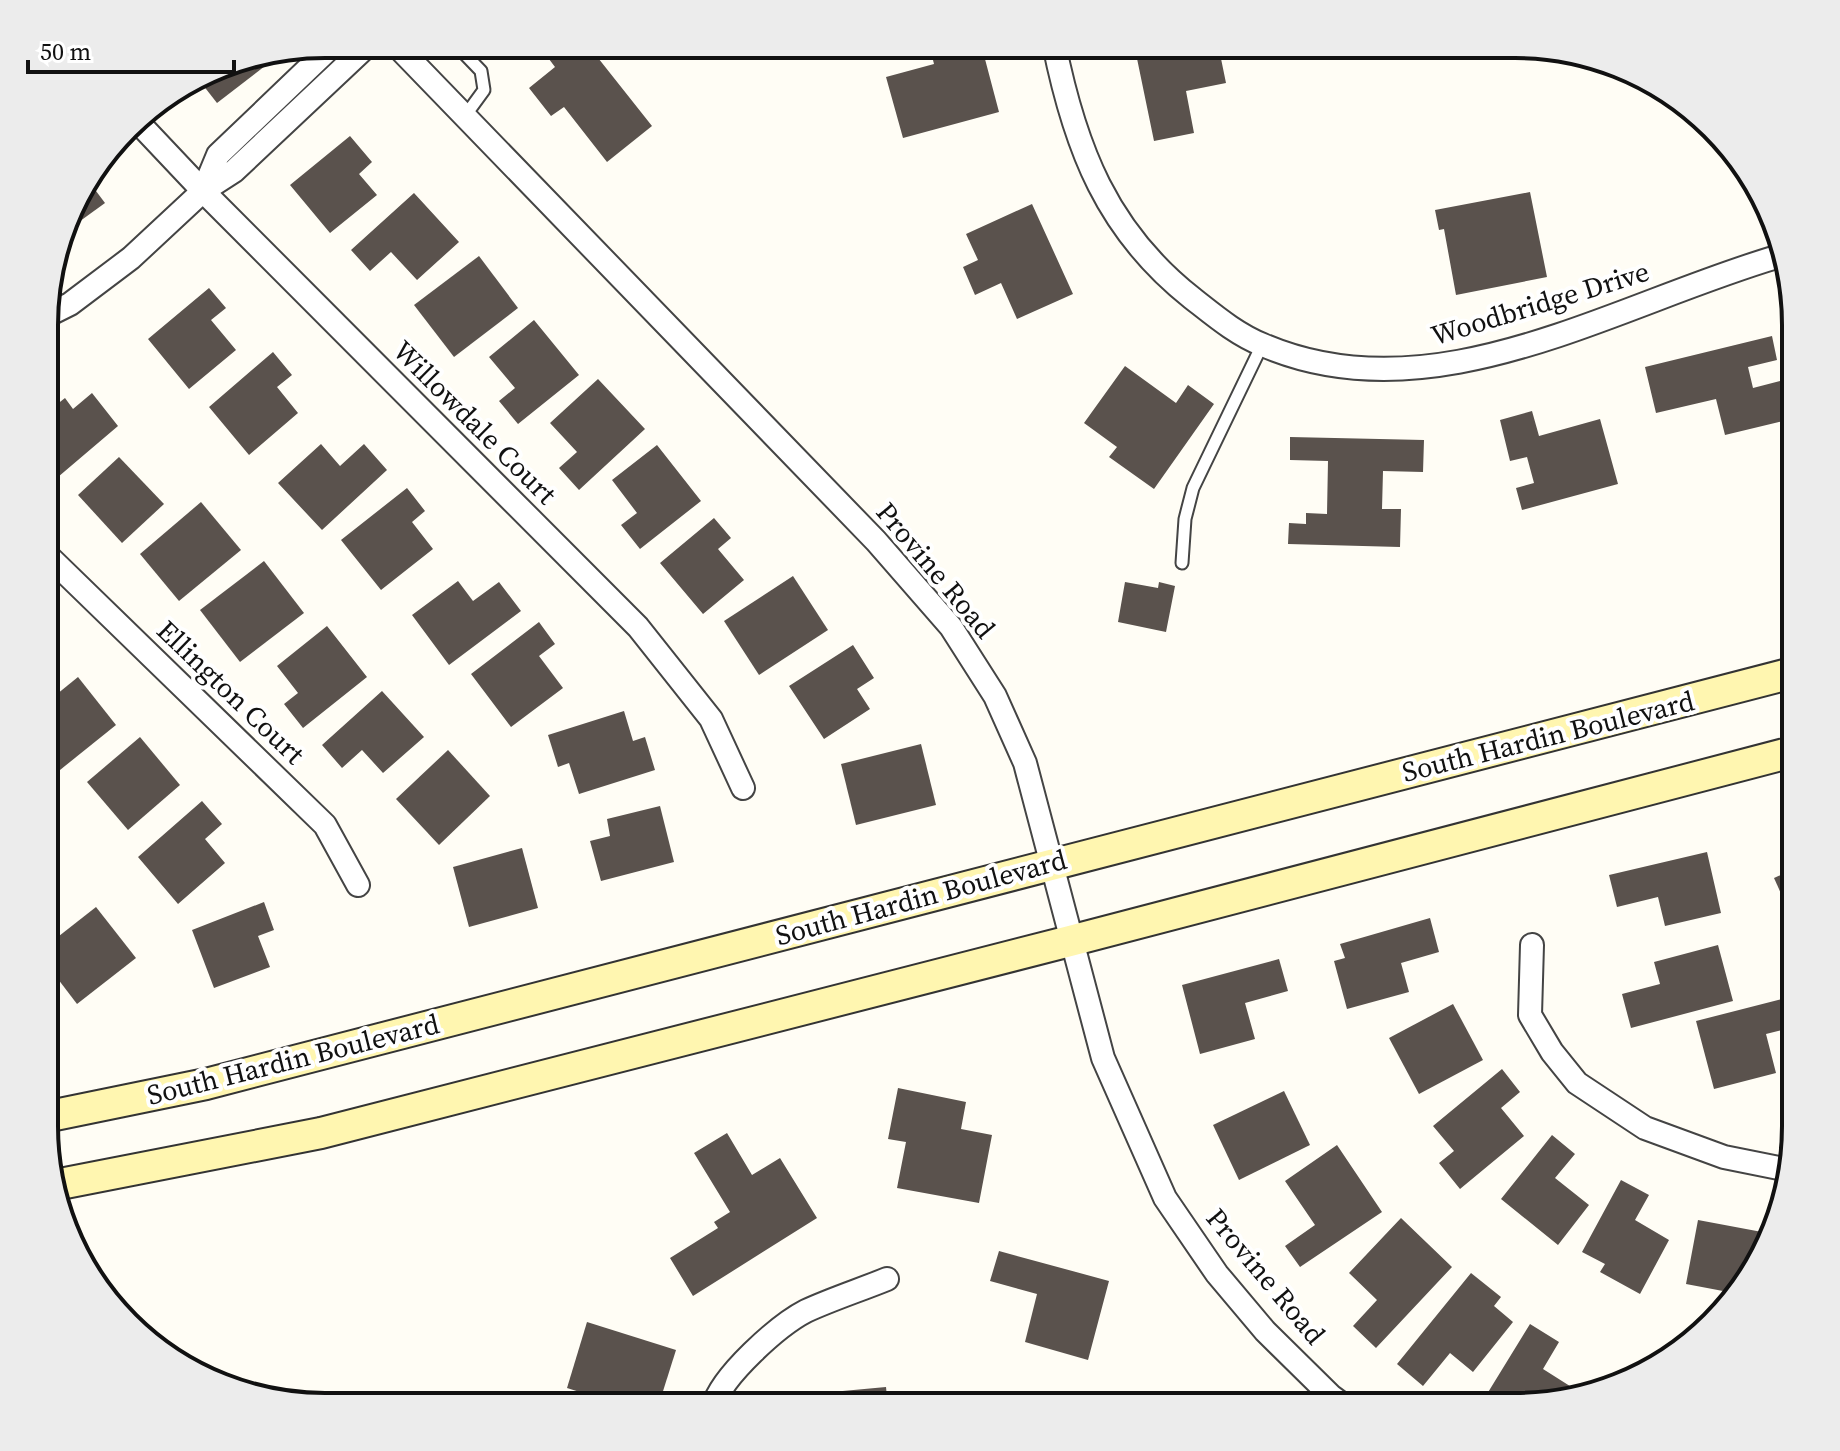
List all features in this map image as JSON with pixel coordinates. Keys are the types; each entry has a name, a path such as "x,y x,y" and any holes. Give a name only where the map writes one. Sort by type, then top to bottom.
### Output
{"main road":[{"name":"South Hardin Boulevard","path":"59,1114 206,1084 1782,676"},
{"path":"64,1183 321,1133 1781,755"}],"street":[{"path":"203,191 218,155 318,59"},
{"path":"59,310 131,258 203,191 234,171 353,59"},
{"name":"Provine Road","path":"410,59 876,541 951,627 995,696 1025,763 1103,1058 1165,1198 1217,1274 1265,1331 1331,1393"},
{"name":"Woodbridge Drive","path":"1058,59 1086,161 1111,209 1139,248 1177,286 1228,326 1262,345 1311,363 1368,370 1432,368 1501,352 1572,330 1773,258"},
{"name":"Willowdale Court","path":"144,129 638,627 711,719 743,788"},
{"name":"Ellington Court","path":"58,566 325,825 358,885"},
{"path":"1532,945 1530,1015 1552,1052 1577,1083 1645,1128 1724,1157 1778,1168"},
{"path":"721,1392 729,1377 756,1349 804,1312 887,1279"}],"lane":[{"path":"465,116 484,90 481,71 469,59"},
{"path":"1182,563 1185,519 1193,488 1262,345"}],"building":[{"path":"549,59 599,59 652,126 607,162 564,107 551,116 529,88 555,67"},
{"path":"933,59 985,59 999,112 903,138 886,77 934,64"},
{"path":"1137,59 1221,59 1226,83 1186,91 1194,133 1154,141"},
{"path":"267,65 217,103 205,87 239,72"},
{"path":"350,136 372,162 359,174 377,195 330,233 290,185"},
{"path":"95,190 105,203 78,222"},
{"path":"1530,192 1547,277 1456,295 1444,229 1439,230 1435,210"},
{"path":"414,193 459,242 417,280 391,252 370,271 351,250"},
{"path":"1032,204 1073,294 1017,319 1001,283 975,295 963,267 978,260 966,234"},
{"path":"479,256 518,308 454,357 414,305"},
{"path":"209,288 226,308 211,320 236,350 189,389 148,339"},
{"path":"534,320 579,375 518,424 499,401 515,388 489,357"},
{"path":"1772,336 1777,360 1748,367 1753,388 1782,381 1782,421 1725,435 1716,399 1656,413 1645,367"},
{"path":"273,352 292,375 277,387 298,413 249,455 209,407"},
{"path":"1125,366 1176,403 1188,385 1214,404 1154,489 1109,457 1117,447 1084,423"},
{"path":"598,379 645,429 579,490 559,468 577,452 550,423"},
{"path":"92,393 118,426 58,477 58,403 65,398 73,409"},
{"path":"1532,411 1539,436 1600,419 1618,484 1522,510 1516,488 1534,483 1527,457 1510,461 1500,420"},
{"path":"1290,437 1424,440 1423,472 1383,471 1382,509 1401,509 1400,547 1288,544 1289,523 1306,524 1306,513 1327,514 1328,461 1290,460"},
{"path":"321,444 340,466 364,444 387,470 322,530 278,483"},
{"path":"657,445 701,501 640,549 621,525 637,513 612,480"},
{"path":"119,457 164,504 122,543 78,495"},
{"path":"407,488 425,511 412,522 433,549 381,590 341,540"},
{"path":"201,502 241,550 179,601 140,554"},
{"path":"714,518 731,538 718,549 744,580 703,614 660,563"},
{"path":"264,561 304,613 240,662 200,610"},
{"path":"793,576 828,630 759,675 724,621"},
{"path":"458,581 473,601 499,582 521,611 449,665 412,615"},
{"path":"1125,582 1158,588 1159,582 1175,586 1166,632 1118,622"},
{"path":"539,622 555,644 539,656 563,688 511,727 471,674"},
{"path":"327,626 367,677 303,728 284,704 298,693 277,666"},
{"path":"853,645 874,678 857,689 870,709 824,739 789,686"},
{"path":"78,677 116,725 59,771 58,693"},
{"path":"382,691 424,737 383,773 362,750 342,768 322,745"},
{"path":"624,711 633,741 645,737 655,770 579,794 569,763 558,767 548,735"},
{"path":"140,737 180,785 128,830 87,782"},
{"path":"921,744 936,805 856,825 841,764"},
{"path":"448,750 490,796 439,845 396,799"},
{"path":"202,801 222,824 205,839 225,863 178,904 138,857"},
{"path":"660,806 674,862 601,881 590,841 610,836 607,819"},
{"path":"522,848 538,908 469,927 453,867"},
{"path":"1707,852 1721,913 1665,926 1658,897 1617,907 1609,875"},
{"path":"1781,875 1781,894 1774,878"},
{"path":"264,902 274,930 258,936 270,967 214,988 192,930"},
{"path":"96,907 136,958 77,1004 59,980 59,936"},
{"path":"1430,918 1439,952 1401,963 1409,992 1347,1009 1334,961 1345,958 1340,944"},
{"path":"1718,945 1733,1001 1631,1028 1622,994 1660,984 1654,962"},
{"path":"1279,959 1288,991 1245,1003 1255,1039 1200,1054 1182,985"},
{"path":"1781,999 1781,1030 1766,1034 1776,1073 1714,1089 1696,1021"},
{"path":"1453,1004 1483,1060 1419,1094 1389,1038"},
{"path":"1502,1069 1520,1092 1501,1108 1524,1136 1460,1189 1439,1163 1454,1151 1433,1126"},
{"path":"898,1088 966,1102 961,1129 992,1135 979,1203 897,1188 906,1142 888,1139"},
{"path":"1284,1091 1310,1145 1239,1180 1213,1125"},
{"path":"727,1133 752,1175 780,1158 817,1218 693,1296 670,1258 718,1228 714,1222 730,1212 694,1153"},
{"path":"1552,1135 1575,1154 1555,1178 1589,1205 1558,1245 1501,1199"},
{"path":"1337,1145 1382,1212 1300,1267 1285,1246 1315,1225 1285,1181"},
{"path":"1621,1180 1649,1195 1635,1220 1669,1240 1640,1294 1600,1272 1605,1264 1582,1252"},
{"path":"1401,1218 1452,1267 1376,1348 1353,1326 1377,1300 1349,1273"},
{"path":"1698,1220 1760,1232 1723,1293 1686,1284"},
{"path":"999,1251 1109,1281 1088,1360 1025,1342 1037,1294 990,1281"},
{"path":"1471,1273 1501,1297 1494,1306 1513,1322 1473,1372 1450,1353 1423,1386 1397,1364"},
{"path":"587,1322 676,1350 663,1392 580,1392 567,1388"},
{"path":"1530,1324 1559,1342 1543,1369 1571,1387 1488,1393"},
{"path":"886,1387 887,1392 827,1392"}]}
